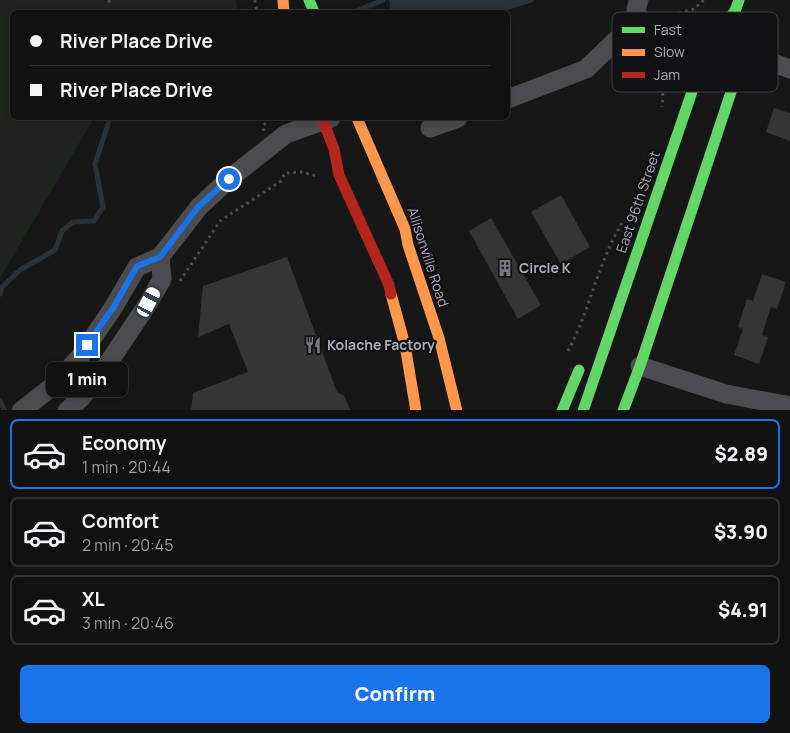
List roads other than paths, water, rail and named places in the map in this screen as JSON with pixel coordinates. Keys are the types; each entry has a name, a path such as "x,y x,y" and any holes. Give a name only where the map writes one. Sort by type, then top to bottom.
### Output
{"main road":[{"name":"East 96th Street","path":"583,410 648,218 697,92"},
{"name":"East 96th Street","path":"622,410 640,366 731,92"},
{"path":"327,120 339,175 389,286 405,345 416,410"},
{"name":"Allisonville Road","path":"357,120 405,229 408,245 439,338 457,410"},
{"path":"632,236 648,218"},
{"path":"562,410 582,362"}],"street":[{"path":"510,98 586,69 612,44"},
{"path":"778,65 790,69"},
{"path":"21,410 53,386 79,358 113,308 137,266 160,257 198,207 229,179 286,134 321,120"},
{"path":"430,128 452,120"},
{"path":"67,410 82,397 109,362 149,302 162,279 160,257"},
{"path":"640,366 726,394 790,406"}],"waterway":[{"path":"359,10 383,0"},
{"path":"0,294 2,287 20,270 55,250 62,231 73,222 94,221 103,207 95,164 109,120"},
{"path":"0,401 4,409"}],"place":[{"name":"Circle K","path":"505,268"},
{"name":"Kolache Factory","path":"313,345"}]}
